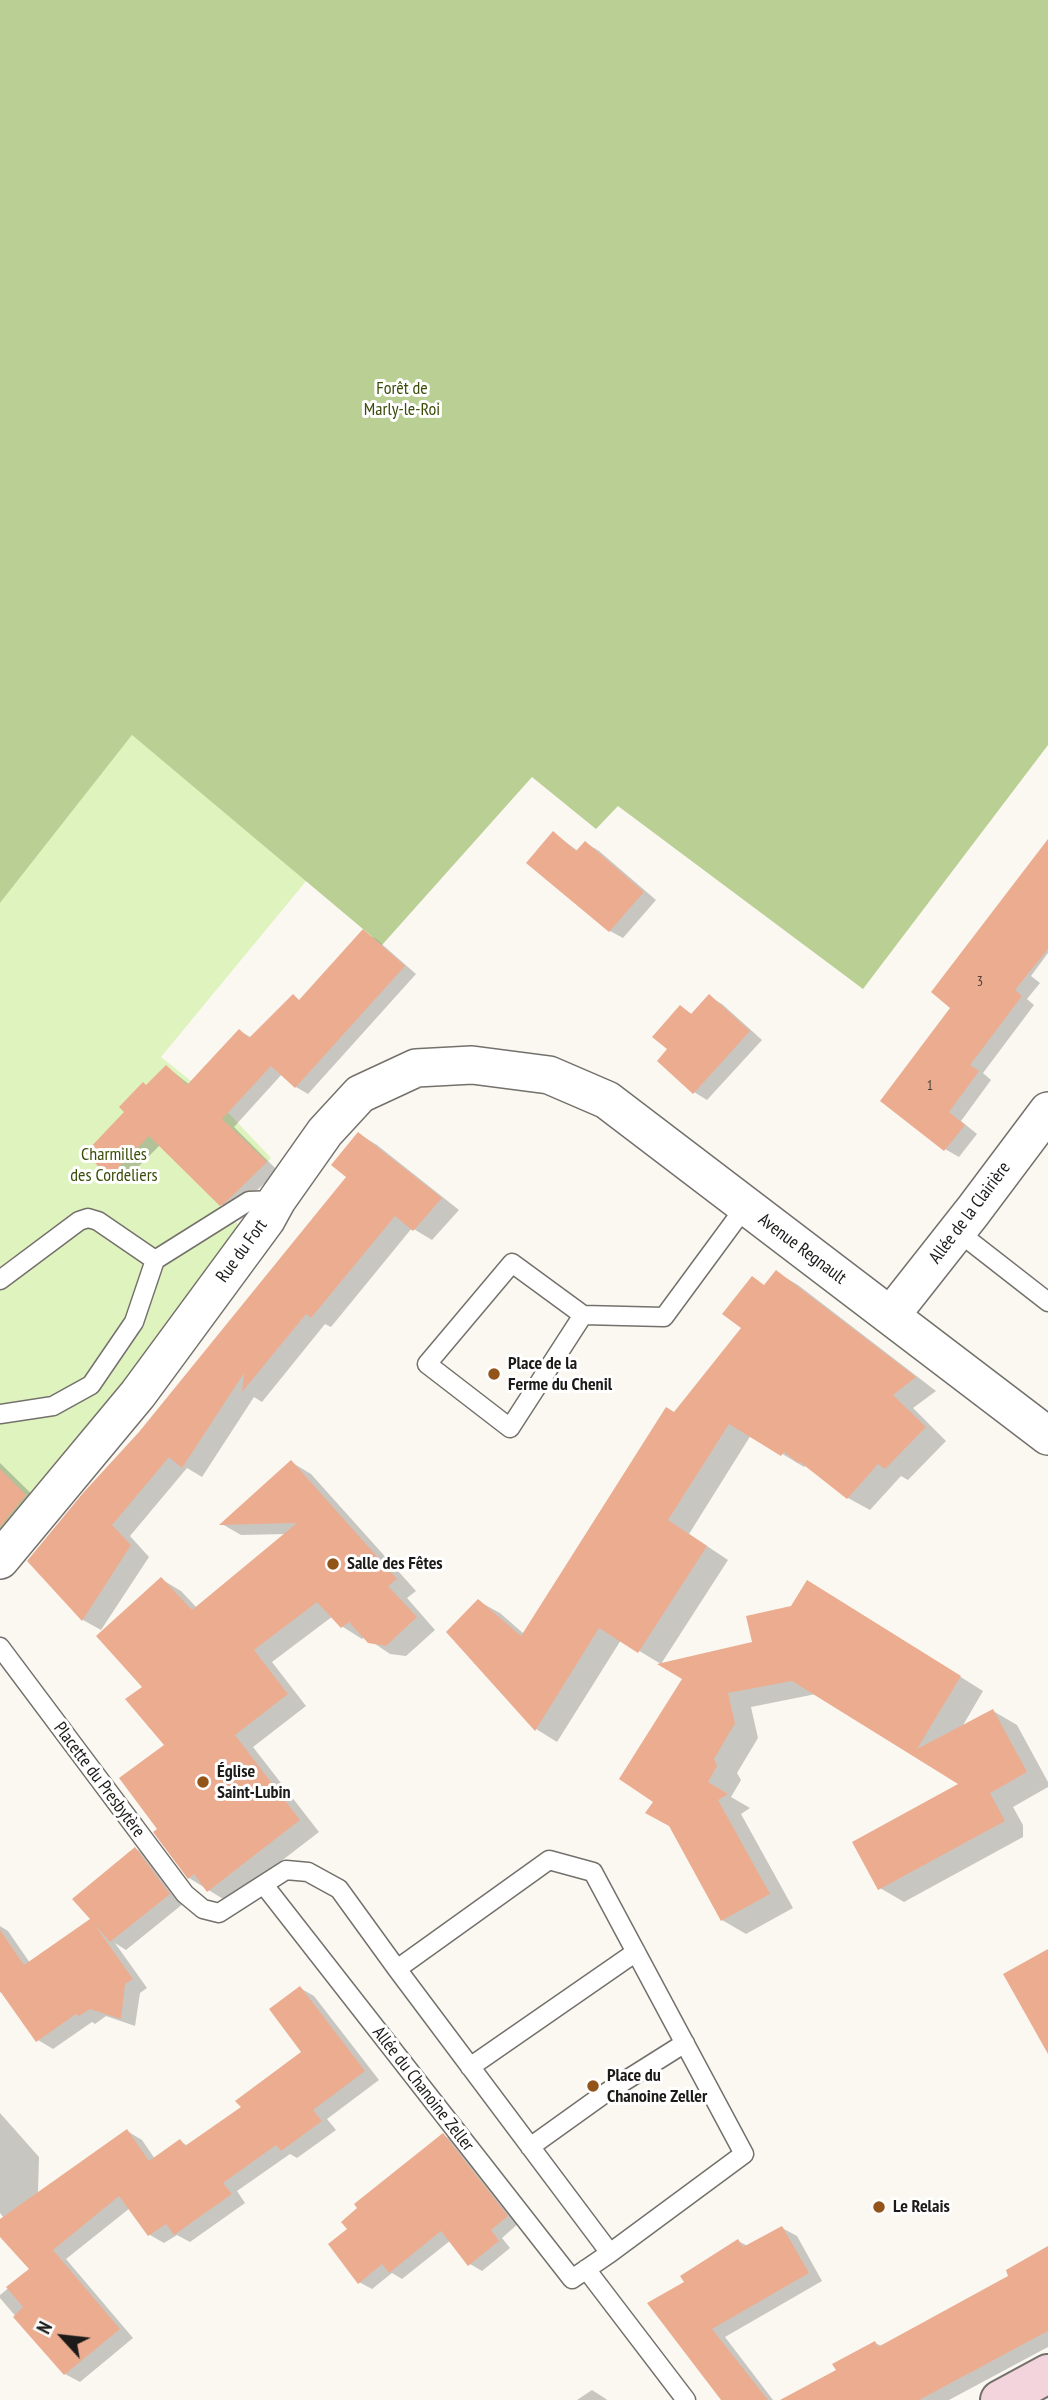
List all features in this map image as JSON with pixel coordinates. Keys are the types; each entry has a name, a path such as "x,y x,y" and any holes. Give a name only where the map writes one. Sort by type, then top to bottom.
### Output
{"street":[{"name":"Rue du Fort","path":"0,1560 138,1394 266,1220 325,1132 360,1094 416,1068 472,1065 549,1075"},
{"name":"Avenue Regnault","path":"549,1075 607,1100 1048,1436"},
{"name":"Allée de la Clairière","path":"891,1315 1048,1111"},
{"path":"1000,2400 1048,2374"}],"lane":[{"path":"0,1414 54,1406 91,1385 134,1322 155,1261 249,1202 277,1200"},
{"path":"583,1315 510,1428 427,1364 512,1263 583,1315 664,1317 745,1207"},
{"path":"0,1280 79,1221 88,1218 98,1221 155,1261"},
{"path":"957,1231 1048,1302"},
{"name":"Placette du Presbytère","path":"0,1647 185,1895 203,1909 219,1913 264,1885"},
{"path":"397,1969 549,1860 593,1872 744,2154 586,2269 686,2400"},
{"path":"264,1885 286,1870 308,1872 339,1889 610,2253"},
{"name":"Allée du Chanoine Zeller","path":"264,1885 572,2279 586,2269"},
{"path":"470,2067 636,1952"},
{"path":"530,2147 604,2094 685,2043"}],"green space":[{"name":"Forêt de Marly-le-Roi","path":"0,0 1048,0 1048,745 863,989 618,806 596,829 532,777 382,945 132,735 0,903"},
{"name":"Charmilles des Cordeliers","path":"132,735 307,880 161,1057 221,1105 271,1158 221,1206 240,1227 135,1379 0,1537 0,903"}],"building":[{"path":"553,831 576,851 585,841 644,892 609,932 526,863"},
{"path":"1048,839 1048,949 1015,990 1022,996 970,1065 979,1071 949,1112 965,1125 944,1151 880,1101 950,1008 931,992"},
{"path":"363,929 405,966 295,1088 271,1066 222,1119 267,1162 227,1201 220,1206 149,1136 109,1177 85,1153 124,1112 119,1107 143,1082 146,1085 166,1065 187,1085 239,1029 249,1038 293,994 299,1000"},
{"path":"709,994 750,1031 693,1094 657,1061 667,1049 652,1037 680,1005 691,1014"},
{"path":"358,1132 442,1198 413,1231 395,1216 311,1318 306,1314 242,1392 244,1373 182,1468 169,1457 112,1525 131,1545 82,1621 27,1561 83,1493 139,1432 346,1177 331,1165"},
{"path":"776,1270 916,1377 893,1395 926,1427 885,1469 878,1464 847,1499 800,1462 784,1452 781,1456 729,1424 668,1520 707,1546 638,1653 599,1628 535,1731 446,1632 478,1599 521,1636 666,1407 674,1412 741,1328 722,1314 752,1276 764,1285"},
{"path":"291,1460 397,1579 388,1586 417,1617 386,1646 368,1643 349,1622 341,1628 317,1602 254,1650 288,1694 235,1735 300,1820 207,1892 194,1874 188,1879 153,1832 157,1829 119,1778 164,1745 125,1699 142,1687 96,1636 161,1577 192,1610 297,1523 219,1525"},
{"path":"0,1469 26,1495 0,1527"},
{"path":"807,1580 961,1676 917,1749 993,1709 1027,1772 990,1793 1005,1821 878,1890 852,1842 958,1784 792,1681 728,1693 735,1723 714,1759 717,1766 708,1782 728,1794 718,1800 770,1894 721,1921 669,1826 645,1813 653,1802 619,1779 682,1679 657,1664 752,1642 746,1616 791,1606"},
{"path":"135,1847 170,1894 110,1942 94,1924 133,1979 125,1984 121,2019 90,2009 79,2016 76,2014 36,2042 0,1991 0,1930 24,1965 90,1919 72,1899"},
{"path":"1048,1949 1048,2054 1003,1974"},
{"path":"300,1986 365,2071 313,2110 322,2121 281,2151 276,2145 223,2183 232,2194 174,2235 166,2224 148,2236 119,2196 53,2250 120,2329 64,2375 13,2317 23,2307 6,2287 29,2269 0,2237 0,2219 127,2129 149,2161 180,2139 185,2146 241,2107 235,2101 301,2052 269,2009"},
{"path":"443,2133 508,2216 491,2230 499,2241 468,2266 441,2231 389,2273 382,2264 358,2284 328,2244 347,2229 341,2222 357,2208 354,2204"},
{"path":"782,2226 809,2273 712,2329 768,2400 721,2400 647,2303 684,2282 680,2276 738,2239 743,2247"},
{"path":"1048,2246 1048,2331 919,2400 780,2400 836,2370 832,2364 875,2341 878,2347 1008,2276 1006,2270"}],"place":[{"name":"Place de la Ferme du Chenil","path":"494,1374"},
{"name":"Salle des Fêtes","path":"333,1564"},
{"name":"Église Saint-Lubin","path":"203,1782"},
{"name":"Place du Chanoine Zeller","path":"593,2086"},
{"name":"Le Relais","path":"879,2207"}]}
